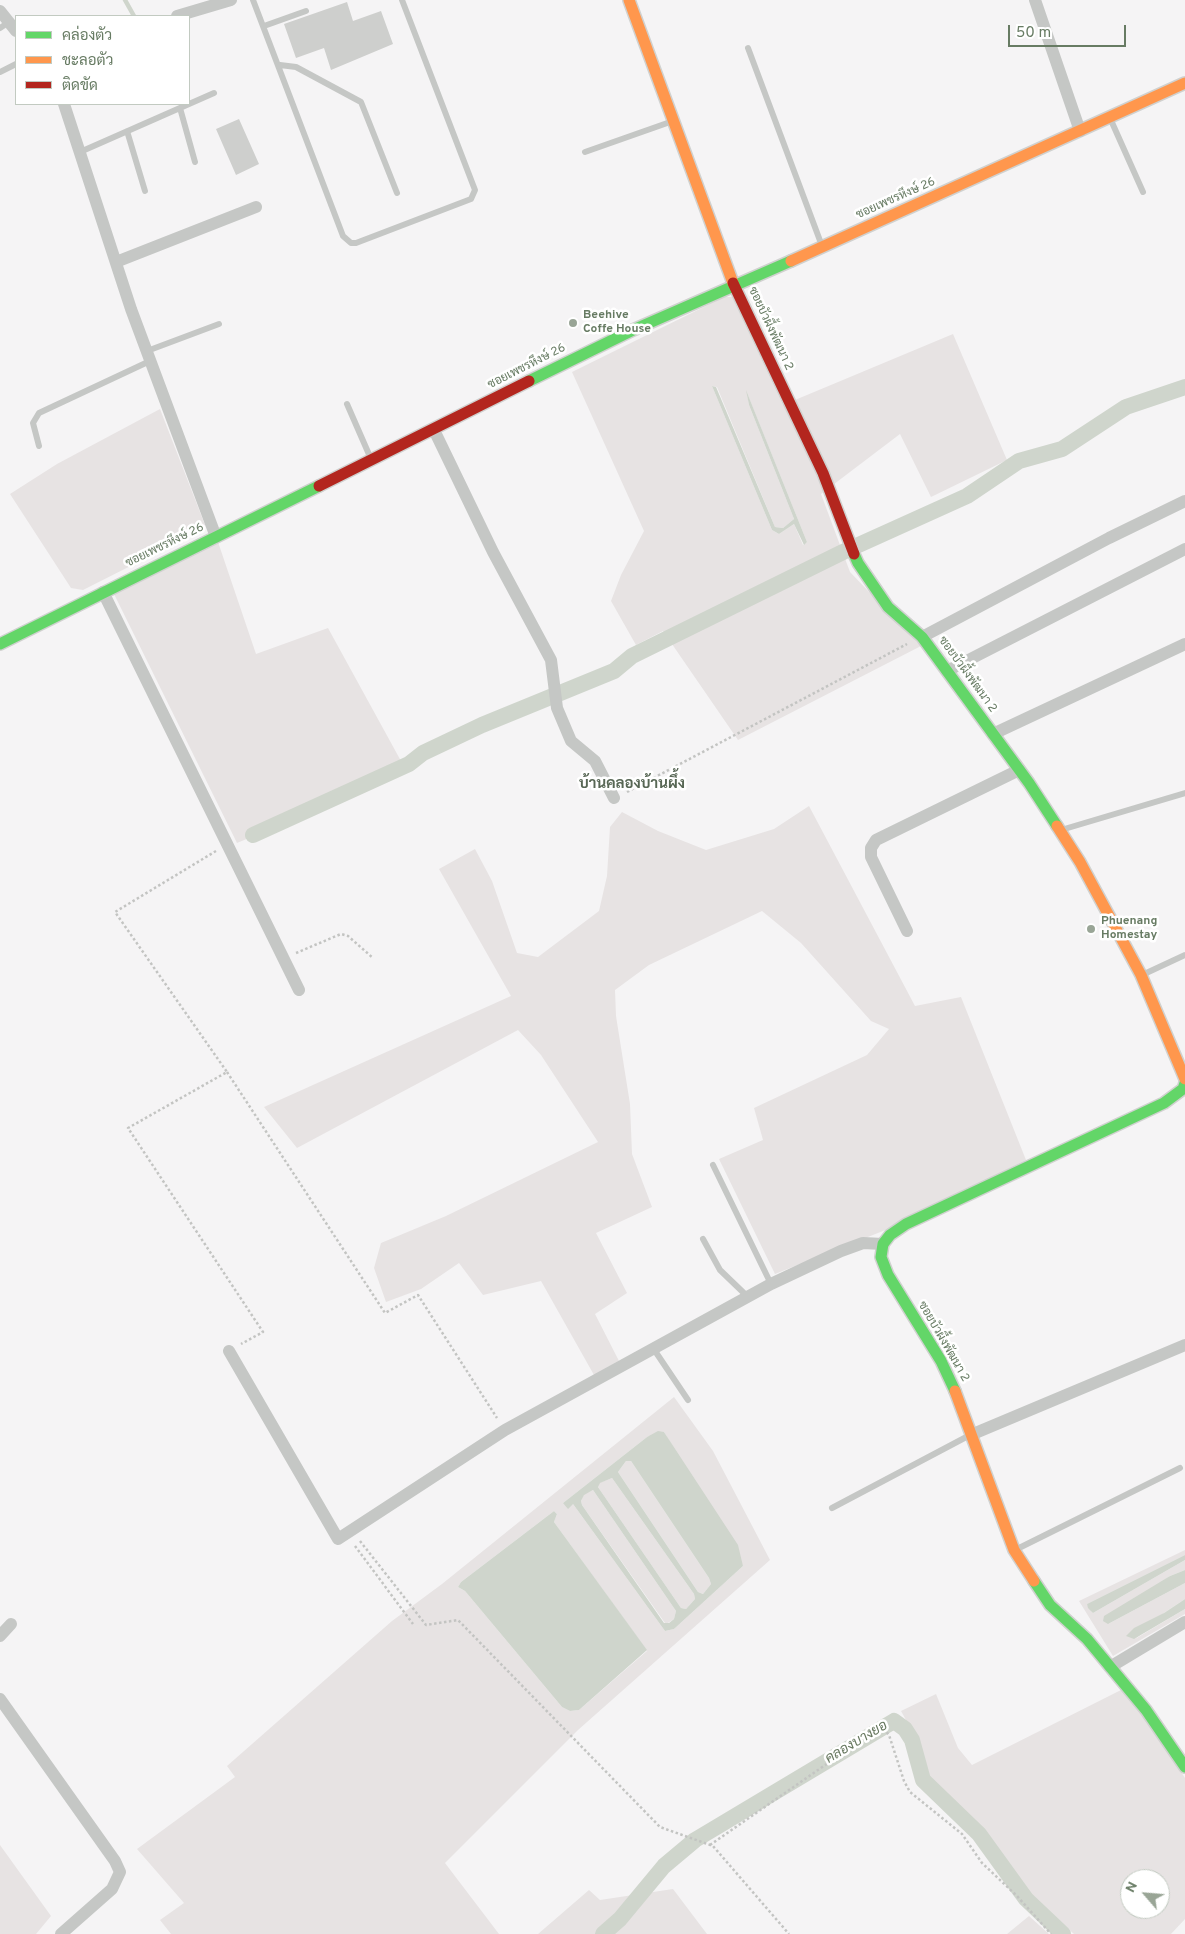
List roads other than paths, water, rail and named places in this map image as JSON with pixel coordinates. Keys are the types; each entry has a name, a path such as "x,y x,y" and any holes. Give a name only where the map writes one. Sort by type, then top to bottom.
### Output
{"street":[{"path":"180,15 231,0"},
{"name":"ซอยบัวผึ้งพัฒนา 2","path":"629,0 734,285 823,473 858,563 888,607 922,637 1019,770 1080,862 1141,975 1185,1081 1183,1089 1164,1103 906,1224 890,1235 883,1244 881,1257 888,1275 941,1361 961,1403 1014,1550 1050,1605 1087,1639 1146,1710 1185,1767"},
{"path":"1035,0 1080,131"},
{"path":"0,11 8,27"},
{"name":"ซอยเพชรหึงษ์ 26","path":"0,644 434,430 565,362 1185,83"},
{"path":"64,105 149,356 216,536"},
{"path":"116,262 256,206"},
{"path":"434,430 493,552 551,660 555,681 554,696 571,741 595,761 614,798"},
{"path":"922,637 1108,538 1185,501"},
{"path":"947,672 1185,549"},
{"path":"103,592 299,990"},
{"path":"993,734 1185,644"},
{"path":"907,931 871,856 871,848 876,840 1019,770"},
{"path":"229,1351 338,1540 505,1430 653,1348 771,1284 848,1248 863,1243 883,1244"},
{"path":"973,1434 1185,1345"},
{"path":"1110,1667 1185,1622"},
{"path":"0,1636 11,1624"},
{"path":"0,1699 116,1861 120,1872 112,1889 61,1934"}],"lane":[{"path":"253,0 280,66 343,236 351,243 356,243 471,199 475,190 402,0"},
{"path":"264,26 306,11"},
{"path":"748,48 823,247"},
{"path":"0,72 15,64"},
{"path":"280,66 296,68 361,102 397,193"},
{"path":"190,104 214,93"},
{"path":"80,152 187,105"},
{"path":"180,108 195,162"},
{"path":"1110,117 1143,192"},
{"path":"585,152 674,121"},
{"path":"127,131 145,191"},
{"path":"39,446 33,423 39,413 149,356 219,324"},
{"path":"347,404 372,460"},
{"path":"1060,831 1185,793"},
{"path":"1141,975 1185,955"},
{"path":"713,1165 771,1284"},
{"path":"703,1239 720,1270 748,1297"},
{"path":"653,1348 688,1400"},
{"path":"832,1508 973,1434"},
{"path":"1014,1550 1180,1468"}],"waterway":[{"path":"125,0 133,15"},
{"path":"253,835 409,764 423,753 482,725 614,671 632,656 843,552 967,496 1019,461 1062,449 1126,407 1185,387"},
{"name":"คลองบางยอ","path":"603,1934 620,1919 664,1866 695,1840 894,1721 905,1729 912,1740 923,1780 979,1834 1026,1899 1063,1934"}],"place":[{"name":"Beehive Coffe House","path":"573,323"},
{"name":"Phuenang Homestay","path":"1091,929"}],"district":[{"name":"บ้านคลองบ้านผึ้ง","path":"632,785"}]}
